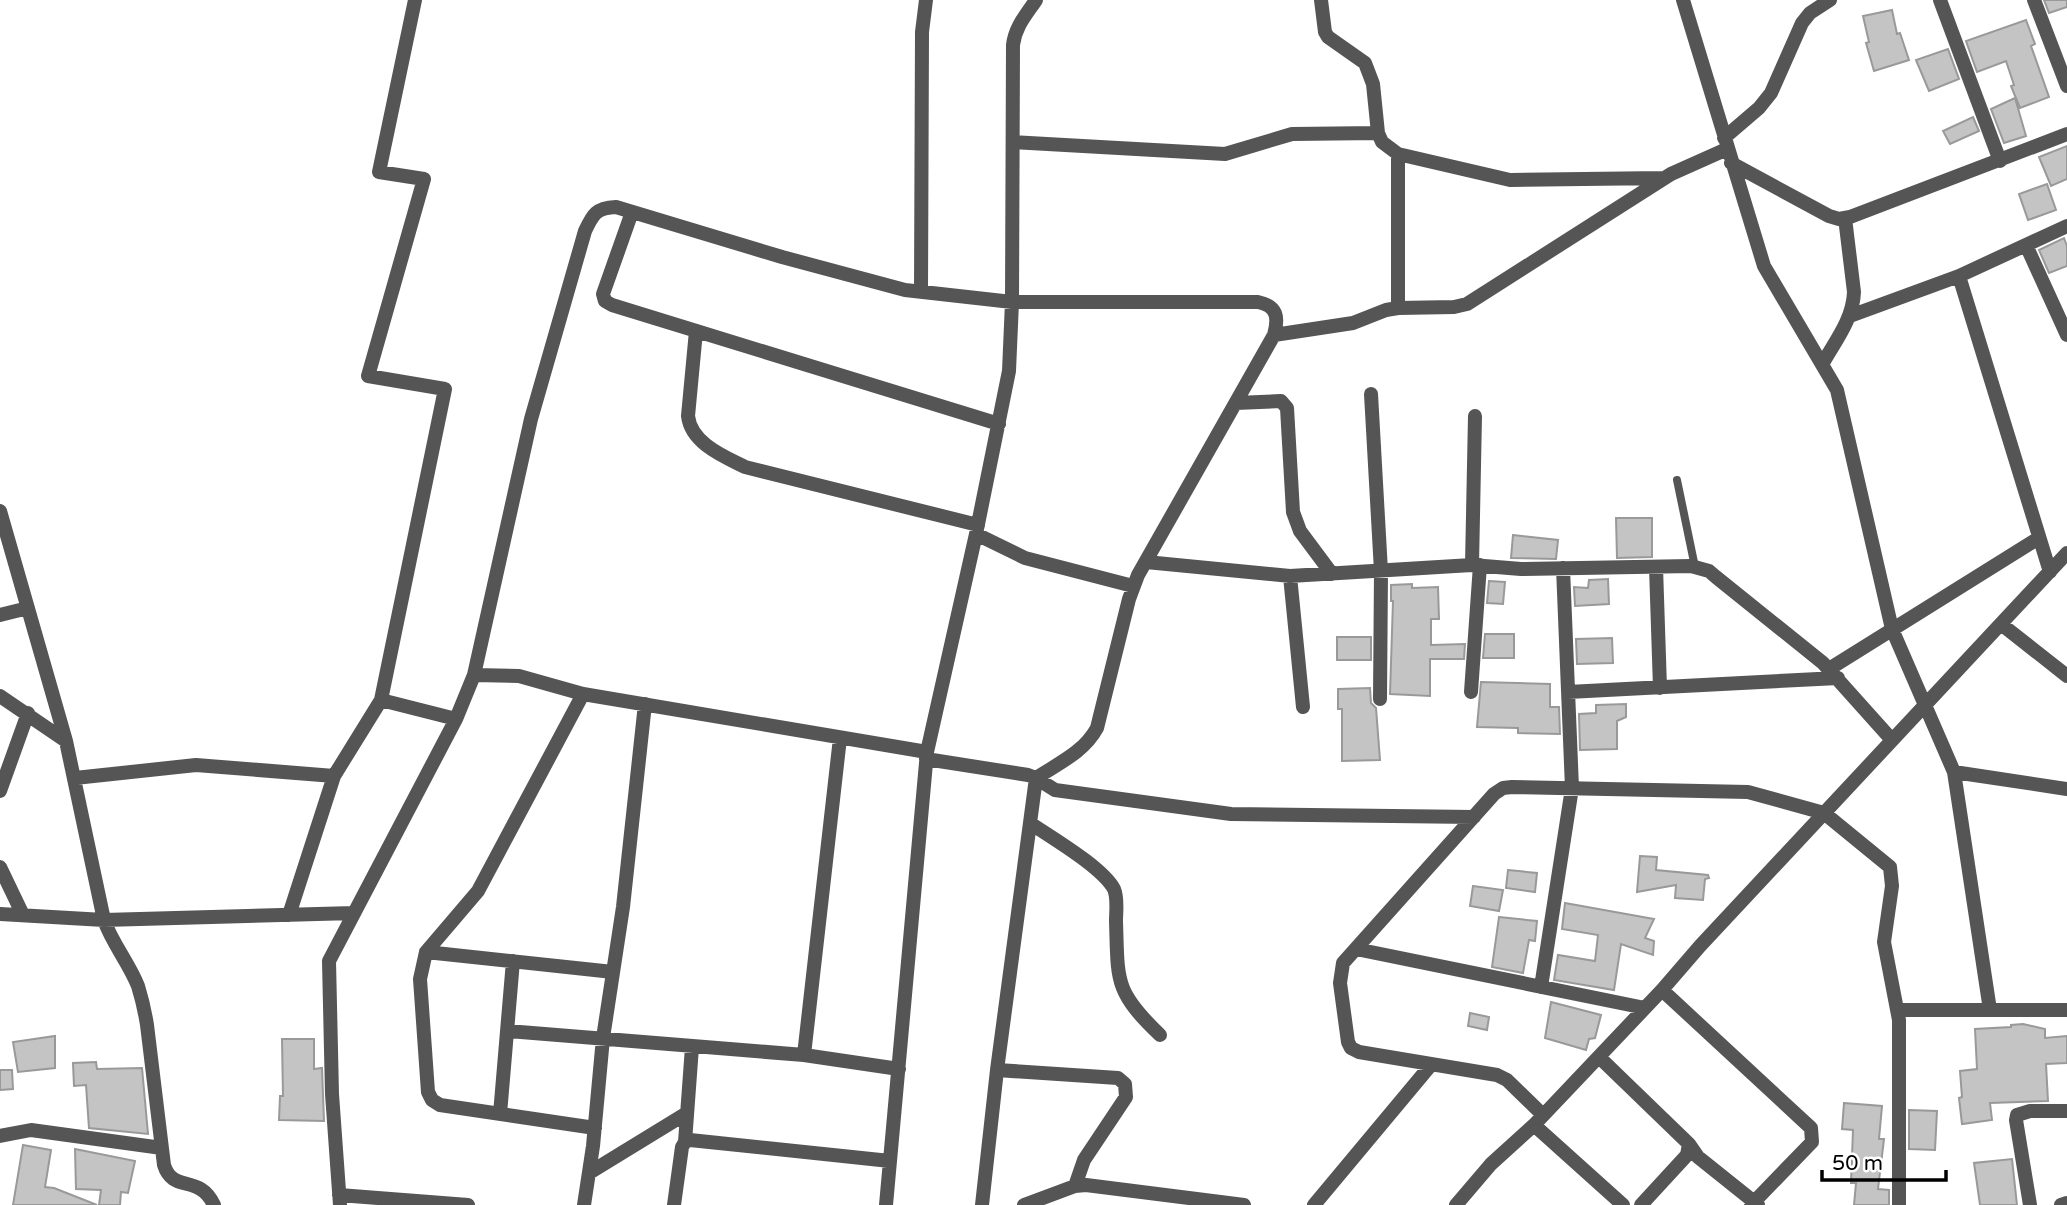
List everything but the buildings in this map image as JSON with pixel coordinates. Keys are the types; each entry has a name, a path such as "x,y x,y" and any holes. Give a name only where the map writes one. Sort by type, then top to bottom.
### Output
{"street":[{"path":"289,915 334,776 381,700 444,389 368,376 424,179 379,172 415,0"},
{"path":"921,292 922,32 926,0"},
{"path":"886,1205 927,756 1009,371 1014,34 1036,0"},
{"path":"1321,0 1328,37 1365,63 1371,74 1378,133 1382,142 1398,154 1510,180 1665,178"},
{"path":"1683,0 1727,150 1765,266 1837,390 1892,629 1954,772 1990,1010"},
{"path":"1274,335 1353,323 1398,308 1454,307 1467,304 1665,178 1727,150 1766,101 1802,23 1810,13 1830,0"},
{"path":"1940,0 2000,161"},
{"path":"2034,0 2067,86"},
{"path":"1013,142 1225,154 1292,134 1378,133"},
{"path":"1727,150 1829,216 1845,218 2067,134"},
{"path":"1398,154 1398,308"},
{"path":"468,1205 339,1200 332,1094 329,961 456,719 474,675 531,419 585,231 592,216 602,207 616,206 798,262 921,292 1012,302 1258,302 1268,304 1275,310 1278,321 1274,335 1133,586 1097,728 1090,741 1080,750 1036,778 982,1205 995,1205"},
{"path":"632,212 603,294 605,301 999,424"},
{"path":"1823,363 1850,316 1854,292 1845,218"},
{"path":"1850,316 1959,276 2067,226"},
{"path":"2025,245 2067,335"},
{"path":"1959,276 2050,572"},
{"path":"696,331 689,425 699,440 724,456 745,467 977,529 1025,558 1133,586"},
{"path":"1371,394 1381,571 1380,699"},
{"path":"1236,403 1285,403 1296,523 1332,574"},
{"path":"1471,692 1476,565 1475,416"},
{"path":"0,513 66,741 104,920 137,985 143,1004 167,1175 174,1181 197,1185 208,1192 214,1205"},
{"path":"1568,692 1660,688 1833,674 1892,629 2039,537"},
{"path":"1456,1205 1492,1164 1538,1120 1662,990 2067,553"},
{"path":"1146,562 1290,576 1476,565 1521,569 1695,566 1716,577 1833,674 1892,740"},
{"path":"1656,566 1660,688"},
{"path":"1541,987 1572,788 1563,568"},
{"path":"1290,576 1303,707"},
{"path":"0,615 28,608"},
{"path":"2001,624 2067,676"},
{"path":"474,675 519,676 583,694 840,737 1036,778 1055,790 1223,813 1474,817"},
{"path":"583,694 478,891 426,952 420,979 428,1092 432,1100 440,1105 595,1128"},
{"path":"0,696 66,741"},
{"path":"381,700 456,719"},
{"path":"584,1205 595,1128 603,1038 624,898 645,704"},
{"path":"0,791 28,713"},
{"path":"804,1055 840,737"},
{"path":"75,778 175,765 334,776"},
{"path":"1954,772 2067,789"},
{"path":"1623,1205 1538,1120 1507,1080 1497,1075 1430,1066 1359,1052 1351,1048 1340,982 1343,964 1494,794 1503,788 1740,790 1824,813 1890,867 1892,886 1884,942 1897,1010 1899,1205"},
{"path":"1030,823 1100,872 1114,890 1120,983 1139,1015 1160,1035"},
{"path":"0,867 23,915"},
{"path":"0,914 104,920 354,913"},
{"path":"1356,949 1645,1008"},
{"path":"426,952 613,972"},
{"path":"500,1114 513,961"},
{"path":"1599,1056 1689,1144 1698,1157 1754,1204 1812,1142 1811,1128 1662,990"},
{"path":"1897,1010 2067,1010"},
{"path":"507,1031 804,1055 899,1069"},
{"path":"674,1205 685,1142 692,1047"},
{"path":"1314,1205 1430,1066"},
{"path":"997,1070 1118,1078 1125,1084 1126,1097 1084,1160 1075,1186"},
{"path":"2030,1205 2017,1115 2030,1111 2067,1111"},
{"path":"589,1173 687,1113"},
{"path":"0,1136 32,1130 162,1148"},
{"path":"685,1142 690,1140 890,1161"},
{"path":"1641,1205 1687,1155 1689,1144"},
{"path":"1024,1205 1075,1186 1086,1185 1244,1205"},
{"path":"2061,1205 2067,1203"}],"lane":[{"path":"1677,480 1695,566"}]}
